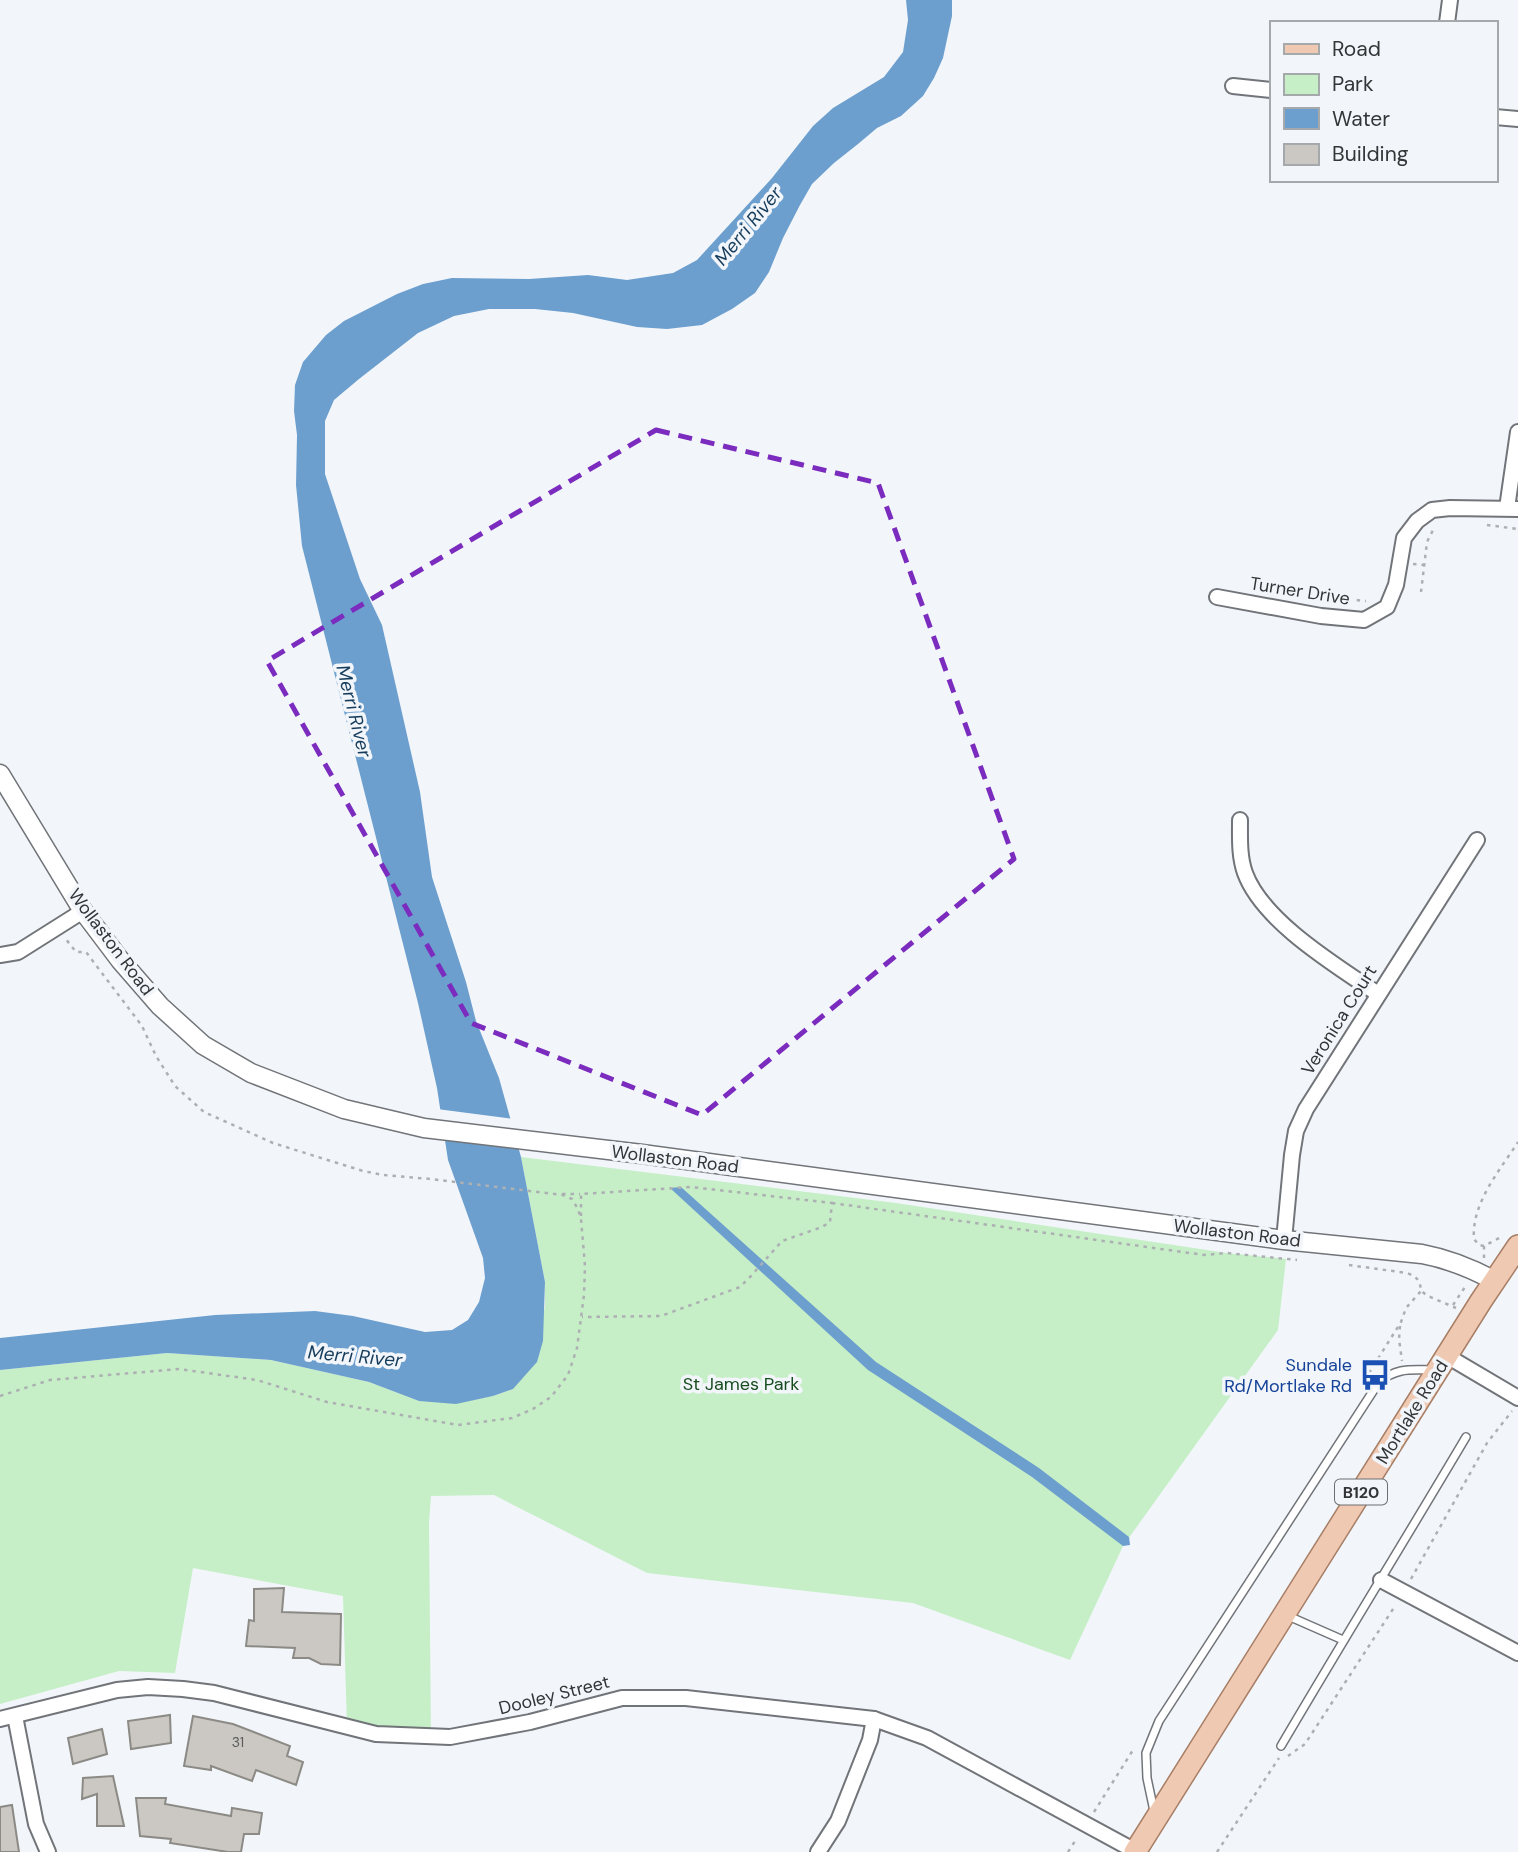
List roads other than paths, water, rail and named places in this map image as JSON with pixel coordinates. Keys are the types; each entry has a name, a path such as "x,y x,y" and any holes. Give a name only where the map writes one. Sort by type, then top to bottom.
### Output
{"main road":[{"name":"Mortlake Road","path":"1135,1852 1518,1246"}],"street":[{"path":"1447,21 1450,0"},
{"path":"1233,86 1270,90"},
{"path":"1497,117 1518,120"},
{"path":"1512,509 1518,432"},
{"name":"Turner Drive","path":"1217,597 1321,616 1364,620 1387,607 1396,585 1404,538 1417,521 1432,510 1512,509"},
{"name":"Wollaston Road","path":"0,774 83,911 120,960 160,1006 203,1045 251,1073 344,1110 424,1128 1284,1240 1397,1251 1441,1258 1467,1266 1495,1281"},
{"path":"1240,820 1240,850 1244,872 1254,894 1295,935 1378,994"},
{"name":"Veronica Court","path":"1284,1240 1296,1130 1378,994 1477,839"},
{"path":"0,956 18,952 83,911"},
{"path":"1442,1363 1518,1400"},
{"path":"1381,1580 1518,1653"},
{"name":"Dooley Street","path":"7,1718 117,1690 148,1687 214,1693 376,1734 450,1737 530,1722 622,1698 686,1698 874,1719 927,1738 1135,1852"},
{"path":"7,1718 36,1824 48,1852"},
{"path":"818,1852 838,1821 870,1740 874,1719"}],"lane":[{"path":"1156,1819 1147,1778 1146,1753 1159,1721 1379,1382 1403,1369 1442,1363"},
{"path":"1281,1746 1466,1437"},
{"path":"1284,1614 1343,1640"}],"water":[{"name":"Merri River","path":"906,0 952,0 952,16 943,58 934,78 923,96 901,116 877,128 812,184 783,238 769,272 755,293 702,325 667,329 637,327 573,313 535,309 489,309 454,316 418,333 359,379 334,400 325,421 325,474 360,579 382,625 420,792 432,877 476,1021 499,1078 521,1157 545,1282 543,1341 537,1362 513,1389 456,1404 419,1401 369,1382 271,1360 167,1353 0,1370 0,1338 215,1315 315,1311 353,1316 425,1332 452,1330 468,1320 479,1302 485,1278 483,1258 448,1160 437,1088 418,1003 302,546 296,485 295,385 303,362 326,335 344,321 423,284 452,278 529,279 588,275 627,280 673,273 697,260 772,178 813,126 833,108 884,77 903,52 908,20"},
{"path":"681,1187 876,1362 1039,1468 1129,1537 1130,1545 1123,1546 1032,1477 868,1370 670,1188"}],"place":[{"name":"Sundale Rd/Mortlake Rd","path":"1375,1375"}],"park label":[{"name":"St James Park","path":"741,1384"}]}
